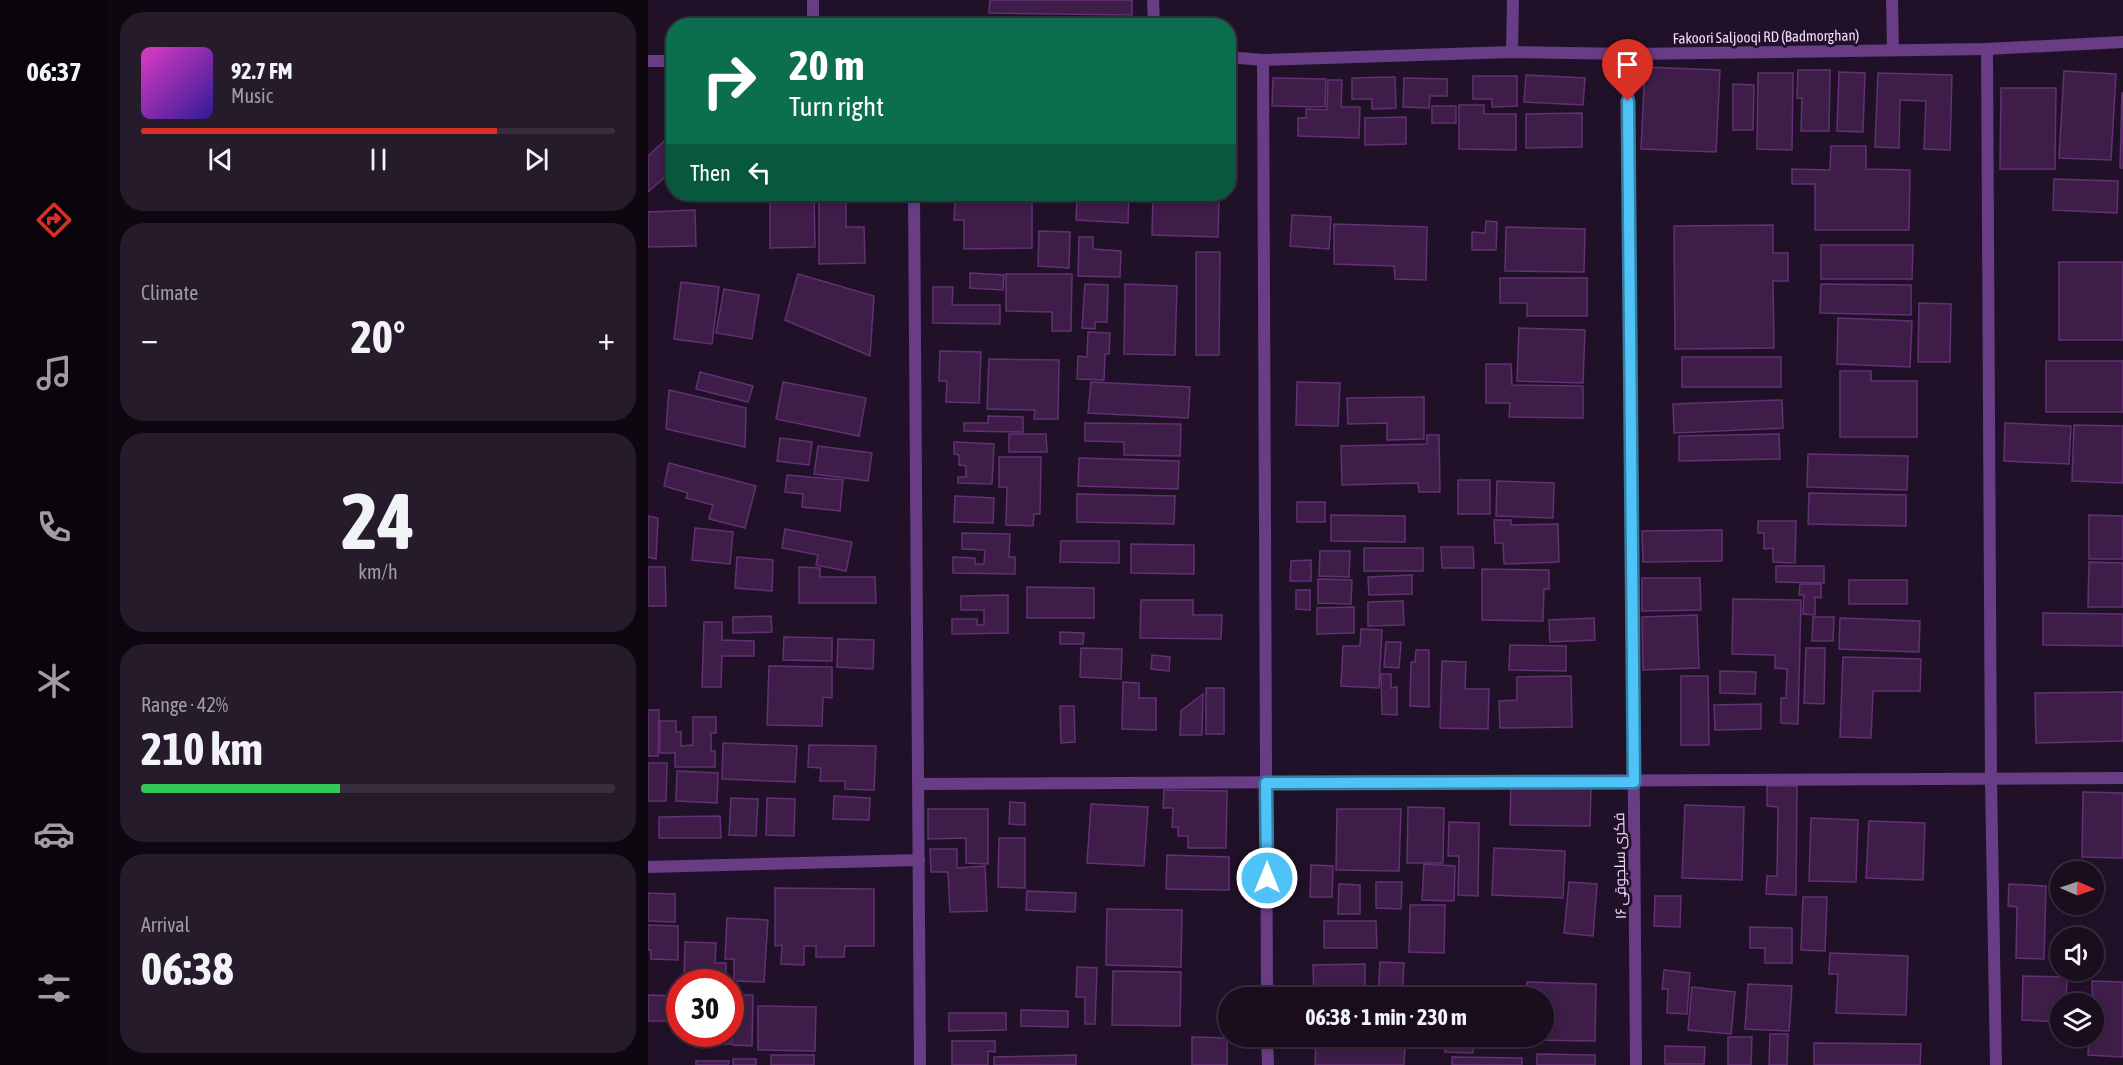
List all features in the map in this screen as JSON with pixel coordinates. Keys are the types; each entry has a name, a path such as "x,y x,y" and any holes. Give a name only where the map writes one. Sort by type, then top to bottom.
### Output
{"street":[{"path":"813,0 813,18"},
{"path":"1154,0 1154,18"},
{"path":"1512,52 1513,0"},
{"path":"1892,0 1893,50"},
{"name":"Fakoori Saljooqi RD (Badmorghan)","path":"1236,58 1263,60 1512,52 1628,54 1988,49 2123,42"},
{"path":"1988,49 1991,780 1996,1065"},
{"name":"فکری سلجوقی ۱۶","path":"1628,54 1636,1065"},
{"path":"1263,60 1267,987"},
{"path":"648,61 666,61"},
{"path":"914,201 921,1065"},
{"path":"918,784 2123,778"},
{"path":"648,867 919,860"},
{"path":"1267,1047 1268,1065"}],"building":[{"path":"990,0 1132,0 1132,15 989,13"},
{"path":"1645,67 1720,70 1716,152 1641,149"},
{"path":"1798,70 1830,70 1829,131 1801,131 1802,98 1797,98"},
{"path":"2064,71 2116,74 2111,160 2059,158"},
{"path":"1839,72 1865,73 1863,132 1837,131"},
{"path":"1758,73 1793,73 1792,150 1757,149"},
{"path":"1878,73 1952,75 1950,150 1924,149 1926,101 1900,100 1899,148 1875,147"},
{"path":"1526,75 1585,78 1583,105 1524,102"},
{"path":"1473,76 1517,76 1517,106 1492,107 1492,99 1473,99"},
{"path":"1395,77 1396,108 1372,109 1372,99 1352,99 1352,78"},
{"path":"1273,78 1326,79 1325,107 1272,106"},
{"path":"1404,78 1447,79 1447,96 1430,96 1429,108 1403,107"},
{"path":"1328,80 1342,80 1341,107 1360,107 1359,138 1298,136 1298,118 1306,118 1306,109 1327,110"},
{"path":"1733,84 1754,85 1753,130 1733,130"},
{"path":"2001,88 2056,88 2055,169 2000,169"},
{"path":"2122,93 2123,168 2120,168"},
{"path":"1459,105 1484,105 1484,114 1516,114 1516,150 1459,149"},
{"path":"1432,106 1456,106 1456,123 1432,123"},
{"path":"1582,113 1582,147 1526,148 1526,114"},
{"path":"1406,117 1406,144 1365,145 1365,118"},
{"path":"666,139 666,176 648,192 648,156"},
{"path":"1831,146 1866,146 1866,169 1910,170 1909,230 1815,230 1815,184 1792,184 1792,169 1830,170"},
{"path":"2054,179 2118,181 2117,213 2053,210"},
{"path":"770,201 814,201 815,247 770,248"},
{"path":"819,201 846,201 846,227 864,227 865,263 819,264"},
{"path":"955,201 1032,201 1032,248 964,249 964,220 954,220"},
{"path":"1077,201 1129,201 1128,223 1076,220"},
{"path":"1153,201 1219,201 1218,237 1152,235"},
{"path":"695,210 696,246 648,247 648,212"},
{"path":"1292,215 1331,217 1329,249 1290,246"},
{"path":"1486,221 1497,222 1496,250 1472,250 1472,232 1485,233"},
{"path":"1334,224 1427,227 1426,280 1395,279 1394,266 1334,264"},
{"path":"1773,225 1773,253 1788,253 1788,281 1773,281 1774,348 1675,349 1674,226"},
{"path":"1506,227 1585,229 1584,272 1505,271"},
{"path":"1039,231 1070,232 1069,268 1038,266"},
{"path":"1079,237 1093,237 1093,249 1121,251 1120,277 1078,276"},
{"path":"1821,245 1913,245 1912,279 1821,279"},
{"path":"1196,252 1220,252 1219,355 1196,355"},
{"path":"2059,262 2123,262 2123,340 2059,340"},
{"path":"970,273 1004,275 1003,290 970,288"},
{"path":"798,274 874,296 870,356 785,320"},
{"path":"1006,274 1072,274 1071,331 1052,331 1052,312 1006,311"},
{"path":"1500,278 1587,278 1587,316 1527,316 1527,303 1500,303"},
{"path":"681,282 719,287 712,344 674,339"},
{"path":"1085,284 1108,285 1107,322 1095,322 1095,329 1082,328"},
{"path":"1125,284 1177,286 1175,355 1124,354"},
{"path":"1821,284 1911,285 1911,315 1820,313"},
{"path":"933,287 953,287 952,305 1000,305 1000,324 933,323"},
{"path":"724,289 759,295 752,339 716,333"},
{"path":"1919,303 1951,304 1950,362 1918,362"},
{"path":"1838,318 1912,321 1910,367 1837,364"},
{"path":"1519,328 1585,330 1583,383 1517,381"},
{"path":"1088,332 1110,333 1109,354 1105,354 1104,380 1077,379 1078,356 1087,357"},
{"path":"940,351 981,352 979,403 946,402 947,381 939,381"},
{"path":"1682,357 1781,357 1781,387 1682,387"},
{"path":"989,359 1059,360 1058,419 1034,419 1035,410 987,409"},
{"path":"2046,361 2123,361 2123,412 2046,412"},
{"path":"1486,364 1511,364 1512,385 1583,386 1583,418 1509,417 1510,403 1486,403"},
{"path":"1840,371 1871,371 1871,381 1917,381 1917,437 1840,437"},
{"path":"700,372 753,386 748,402 696,389"},
{"path":"783,382 866,398 859,436 776,419"},
{"path":"1091,382 1190,387 1188,418 1088,413"},
{"path":"1297,382 1340,383 1338,426 1296,425"},
{"path":"669,390 746,408 745,447 666,429"},
{"path":"1424,397 1424,439 1387,440 1387,423 1348,424 1347,398"},
{"path":"1782,400 1783,428 1674,433 1673,404"},
{"path":"988,416 1023,417 1023,432 964,431 964,423 988,423"},
{"path":"1085,423 1181,424 1180,456 1124,455 1124,442 1085,441"},
{"path":"2005,423 2071,426 2069,464 2004,461"},
{"path":"2074,425 2123,426 2123,483 2072,481"},
{"path":"1009,434 1046,434 1047,452 1009,452"},
{"path":"1779,434 1780,459 1679,461 1679,436"},
{"path":"1427,435 1439,435 1440,492 1419,492 1418,483 1342,485 1341,446 1427,444"},
{"path":"780,438 812,442 809,465 777,461"},
{"path":"954,442 994,444 992,484 958,483 958,477 966,477 966,466 959,465 959,455 954,454"},
{"path":"818,446 872,453 868,481 814,474"},
{"path":"1808,454 1908,456 1907,490 1807,487"},
{"path":"999,457 1041,457 1040,514 1034,514 1033,526 1006,525 1007,487 999,487"},
{"path":"1079,458 1179,461 1178,489 1078,486"},
{"path":"669,463 756,486 745,528 709,519 713,505 686,498 688,493 664,486"},
{"path":"787,475 843,480 840,511 802,507 803,494 785,492"},
{"path":"1458,480 1490,480 1490,514 1458,514"},
{"path":"1497,481 1554,483 1553,518 1496,516"},
{"path":"1809,493 1906,495 1906,526 1808,524"},
{"path":"1077,494 1175,496 1174,524 1077,522"},
{"path":"955,496 994,498 993,523 954,522"},
{"path":"1297,502 1325,502 1325,522 1297,522"},
{"path":"1331,515 1405,516 1405,542 1331,541"},
{"path":"2089,515 2123,516 2123,559 2089,559"},
{"path":"648,516 658,518 656,559 648,557"},
{"path":"1494,520 1511,520 1511,525 1558,524 1559,562 1504,564 1503,543 1495,543"},
{"path":"1758,521 1796,521 1795,563 1773,562 1773,548 1764,549 1764,533 1758,533"},
{"path":"695,528 733,532 730,564 692,560"},
{"path":"785,529 852,542 846,571 816,565 818,555 782,548"},
{"path":"1722,530 1722,561 1643,562 1642,531"},
{"path":"962,533 1010,534 1009,557 1015,557 1015,574 953,573 953,557 975,558 975,564 984,564 985,550 962,549"},
{"path":"1061,541 1119,541 1119,563 1060,562"},
{"path":"1131,544 1194,545 1194,574 1131,573"},
{"path":"1441,547 1473,547 1474,568 1442,568"},
{"path":"1364,548 1423,548 1423,571 1364,571"},
{"path":"1320,551 1350,551 1349,577 1319,576"},
{"path":"737,557 773,560 772,591 735,588"},
{"path":"1311,560 1311,581 1290,581 1291,561"},
{"path":"2089,562 2123,563 2123,607 2088,607"},
{"path":"1776,566 1824,566 1824,583 1776,582"},
{"path":"648,567 665,567 666,606 648,606"},
{"path":"799,567 820,568 820,577 875,577 876,603 799,603"},
{"path":"1482,569 1549,570 1549,589 1544,589 1543,621 1482,620"},
{"path":"1412,575 1412,594 1369,595 1368,577"},
{"path":"1642,578 1700,578 1701,610 1642,611"},
{"path":"1318,579 1352,580 1351,604 1318,603"},
{"path":"1849,580 1907,580 1907,604 1849,604"},
{"path":"1800,584 1821,584 1821,598 1815,597 1815,615 1803,614 1804,595 1799,595"},
{"path":"1027,587 1094,588 1094,618 1027,618"},
{"path":"1296,590 1310,590 1310,610 1296,609"},
{"path":"1008,595 1008,633 952,634 952,619 977,619 977,625 984,625 984,610 961,610 961,596"},
{"path":"1733,599 1801,600 1798,724 1781,723 1781,698 1786,698 1787,669 1775,668 1775,655 1732,654"},
{"path":"1141,600 1193,600 1193,615 1222,615 1221,639 1140,638"},
{"path":"1403,601 1404,625 1368,626 1368,602"},
{"path":"1354,607 1354,633 1317,634 1317,608"},
{"path":"2043,613 2123,614 2123,646 2043,645"},
{"path":"1697,615 1699,668 1643,670 1642,617"},
{"path":"771,616 772,632 733,633 733,617"},
{"path":"1813,617 1834,617 1833,641 1812,641"},
{"path":"1594,618 1595,640 1550,642 1549,620"},
{"path":"1840,618 1920,621 1919,652 1839,649"},
{"path":"704,622 722,622 722,640 754,641 754,656 722,656 721,687 702,687"},
{"path":"1361,629 1382,630 1379,688 1341,686 1343,646 1360,646"},
{"path":"1060,632 1084,633 1083,644 1060,644"},
{"path":"784,637 832,638 832,661 783,660"},
{"path":"838,639 874,640 873,669 837,667"},
{"path":"1386,642 1401,642 1399,668 1384,667"},
{"path":"1510,645 1566,646 1566,671 1509,670"},
{"path":"1081,648 1122,649 1121,679 1080,677"},
{"path":"1806,648 1825,648 1824,704 1804,703"},
{"path":"1416,650 1429,650 1429,707 1410,706 1411,662 1415,662"},
{"path":"1152,655 1170,657 1169,671 1151,669"},
{"path":"1843,657 1921,659 1920,691 1873,691 1871,738 1840,737"},
{"path":"1442,661 1466,662 1465,689 1489,689 1488,729 1440,728"},
{"path":"769,666 832,667 832,698 823,697 822,726 767,725"},
{"path":"1720,671 1756,672 1755,694 1720,693"},
{"path":"1381,674 1391,674 1391,688 1397,687 1397,715 1382,714"},
{"path":"1571,676 1572,727 1500,728 1499,701 1517,700 1517,677"},
{"path":"1681,676 1708,676 1709,745 1681,745"},
{"path":"1123,682 1139,683 1139,698 1156,698 1156,730 1122,729"},
{"path":"1206,688 1224,688 1224,734 1206,734"},
{"path":"2123,692 2123,741 2036,743 2035,693"},
{"path":"1203,694 1202,735 1180,735 1181,711"},
{"path":"1761,704 1761,729 1715,730 1714,705"},
{"path":"1060,706 1074,706 1075,742 1061,743"},
{"path":"648,710 659,710 658,756 648,756"},
{"path":"693,717 716,717 716,733 711,733 711,751 715,751 715,767 675,767 675,753 660,753 660,721 676,721 676,732 681,732 681,746 693,745"},
{"path":"723,743 797,746 795,782 722,779"},
{"path":"809,745 876,746 874,790 845,789 845,781 820,781 821,768 808,767"},
{"path":"648,763 667,763 666,801 648,801"},
{"path":"677,771 718,773 717,803 676,801"},
{"path":"1511,785 1591,787 1590,826 1510,825"},
{"path":"1767,786 1797,786 1796,895 1766,894 1767,876 1777,876 1778,807 1767,806"},
{"path":"1164,790 1227,791 1226,848 1188,848 1188,836 1178,836 1178,827 1172,827 1173,808 1163,808"},
{"path":"2083,792 2123,793 2123,858 2082,857"},
{"path":"834,796 870,798 869,820 833,819"},
{"path":"731,798 758,799 756,836 729,835"},
{"path":"767,798 795,799 794,836 766,835"},
{"path":"1010,802 1025,803 1025,825 1009,824"},
{"path":"1091,804 1148,807 1144,866 1087,863"},
{"path":"1685,805 1744,807 1742,880 1682,878"},
{"path":"1408,807 1444,808 1443,863 1407,863"},
{"path":"928,809 988,809 988,864 966,863 966,838 928,839"},
{"path":"1337,809 1401,809 1399,871 1336,870"},
{"path":"720,816 721,838 659,838 659,817"},
{"path":"1811,818 1858,820 1856,882 1809,881"},
{"path":"1869,821 1925,823 1923,880 1866,878"},
{"path":"1449,822 1479,823 1478,896 1458,895 1459,856 1448,856"},
{"path":"999,838 1025,838 1025,888 998,887"},
{"path":"1494,848 1565,851 1563,898 1492,895"},
{"path":"930,849 957,849 957,868 985,866 987,911 950,912 948,872 931,872"},
{"path":"1167,855 1229,857 1229,890 1166,889"},
{"path":"1424,864 1455,866 1454,901 1422,900"},
{"path":"1311,865 1333,866 1332,897 1310,897"},
{"path":"1376,882 1402,882 1401,909 1376,908"},
{"path":"1569,882 1597,884 1593,936 1564,933"},
{"path":"1339,884 1360,885 1360,914 1338,914"},
{"path":"2009,884 2046,886 2044,959 2016,958 2017,907 2008,906"},
{"path":"775,888 874,889 874,946 845,946 844,957 816,957 816,946 804,946 804,965 781,964 782,945 775,946"},
{"path":"1027,891 1076,893 1075,912 1026,910"},
{"path":"648,893 675,894 675,922 648,921"},
{"path":"1655,896 1681,896 1680,927 1654,926"},
{"path":"1803,897 1827,897 1825,951 1801,950"},
{"path":"1410,905 1445,905 1444,953 1409,952"},
{"path":"1107,909 1182,910 1181,967 1106,965"},
{"path":"727,918 768,920 764,982 744,981 744,969 734,969 734,959 725,959"},
{"path":"1324,921 1376,921 1377,948 1324,948"},
{"path":"648,925 678,926 678,960 651,959 651,950 648,950"},
{"path":"1750,927 1792,928 1792,963 1765,963 1765,948 1750,948"},
{"path":"685,942 716,943 715,963 726,963 726,969 684,969"},
{"path":"1830,953 1908,956 1906,1015 1836,1013 1838,974 1829,974"},
{"path":"1380,962 1404,963 1403,987 1379,987"},
{"path":"1365,964 1365,987 1314,987 1313,965"},
{"path":"1077,967 1097,968 1095,1024 1085,1024 1085,997 1076,997"},
{"path":"1664,970 1690,973 1687,1014 1667,1013 1668,989 1662,989"},
{"path":"1113,971 1181,972 1180,1026 1112,1025"},
{"path":"2023,976 2050,977 2050,981 2067,981 2066,993 2050,993 2050,1021 2022,1020"},
{"path":"2092,981 2123,982 2123,1057 2088,1055 2088,1047 2104,1047 2104,993 2092,993"},
{"path":"1527,982 1596,984 1595,1041 1554,1040 1554,987 1527,987"},
{"path":"1748,984 1792,986 1789,1031 1745,1029"},
{"path":"1692,987 1735,992 1731,1034 1688,1030"},
{"path":"648,995 666,996 666,1021 648,1021"},
{"path":"744,995 753,995 752,1046 744,1046"},
{"path":"758,1006 816,1007 815,1051 758,1050"},
{"path":"1021,1010 1068,1011 1068,1027 1021,1026"},
{"path":"949,1013 1006,1013 1006,1030 949,1031"},
{"path":"1770,1034 1788,1034 1787,1065 1769,1065"},
{"path":"1192,1037 1218,1038 1218,1047 1227,1047 1227,1065 1192,1065"},
{"path":"1728,1037 1752,1037 1751,1065 1728,1065"},
{"path":"952,1041 995,1041 995,1052 988,1051 988,1065 952,1065"},
{"path":"1814,1043 1921,1044 1920,1065 1814,1065"},
{"path":"1665,1046 1705,1047 1704,1064 1665,1064"},
{"path":"1316,1047 1405,1047 1404,1065 1315,1065"},
{"path":"1445,1047 1473,1047 1473,1053 1445,1052"},
{"path":"1537,1054 1595,1055 1595,1065 1537,1065"},
{"path":"771,1055 814,1055 814,1065 771,1065"},
{"path":"1076,1055 1076,1065 994,1065 994,1057"},
{"path":"1452,1057 1522,1058 1522,1065 1452,1065"},
{"path":"733,1059 756,1059 756,1065 733,1065"},
{"path":"696,1061 729,1061 728,1065 696,1065"}],"route":[{"path":"1267,878 1266,783 1634,782 1628,101"}]}
